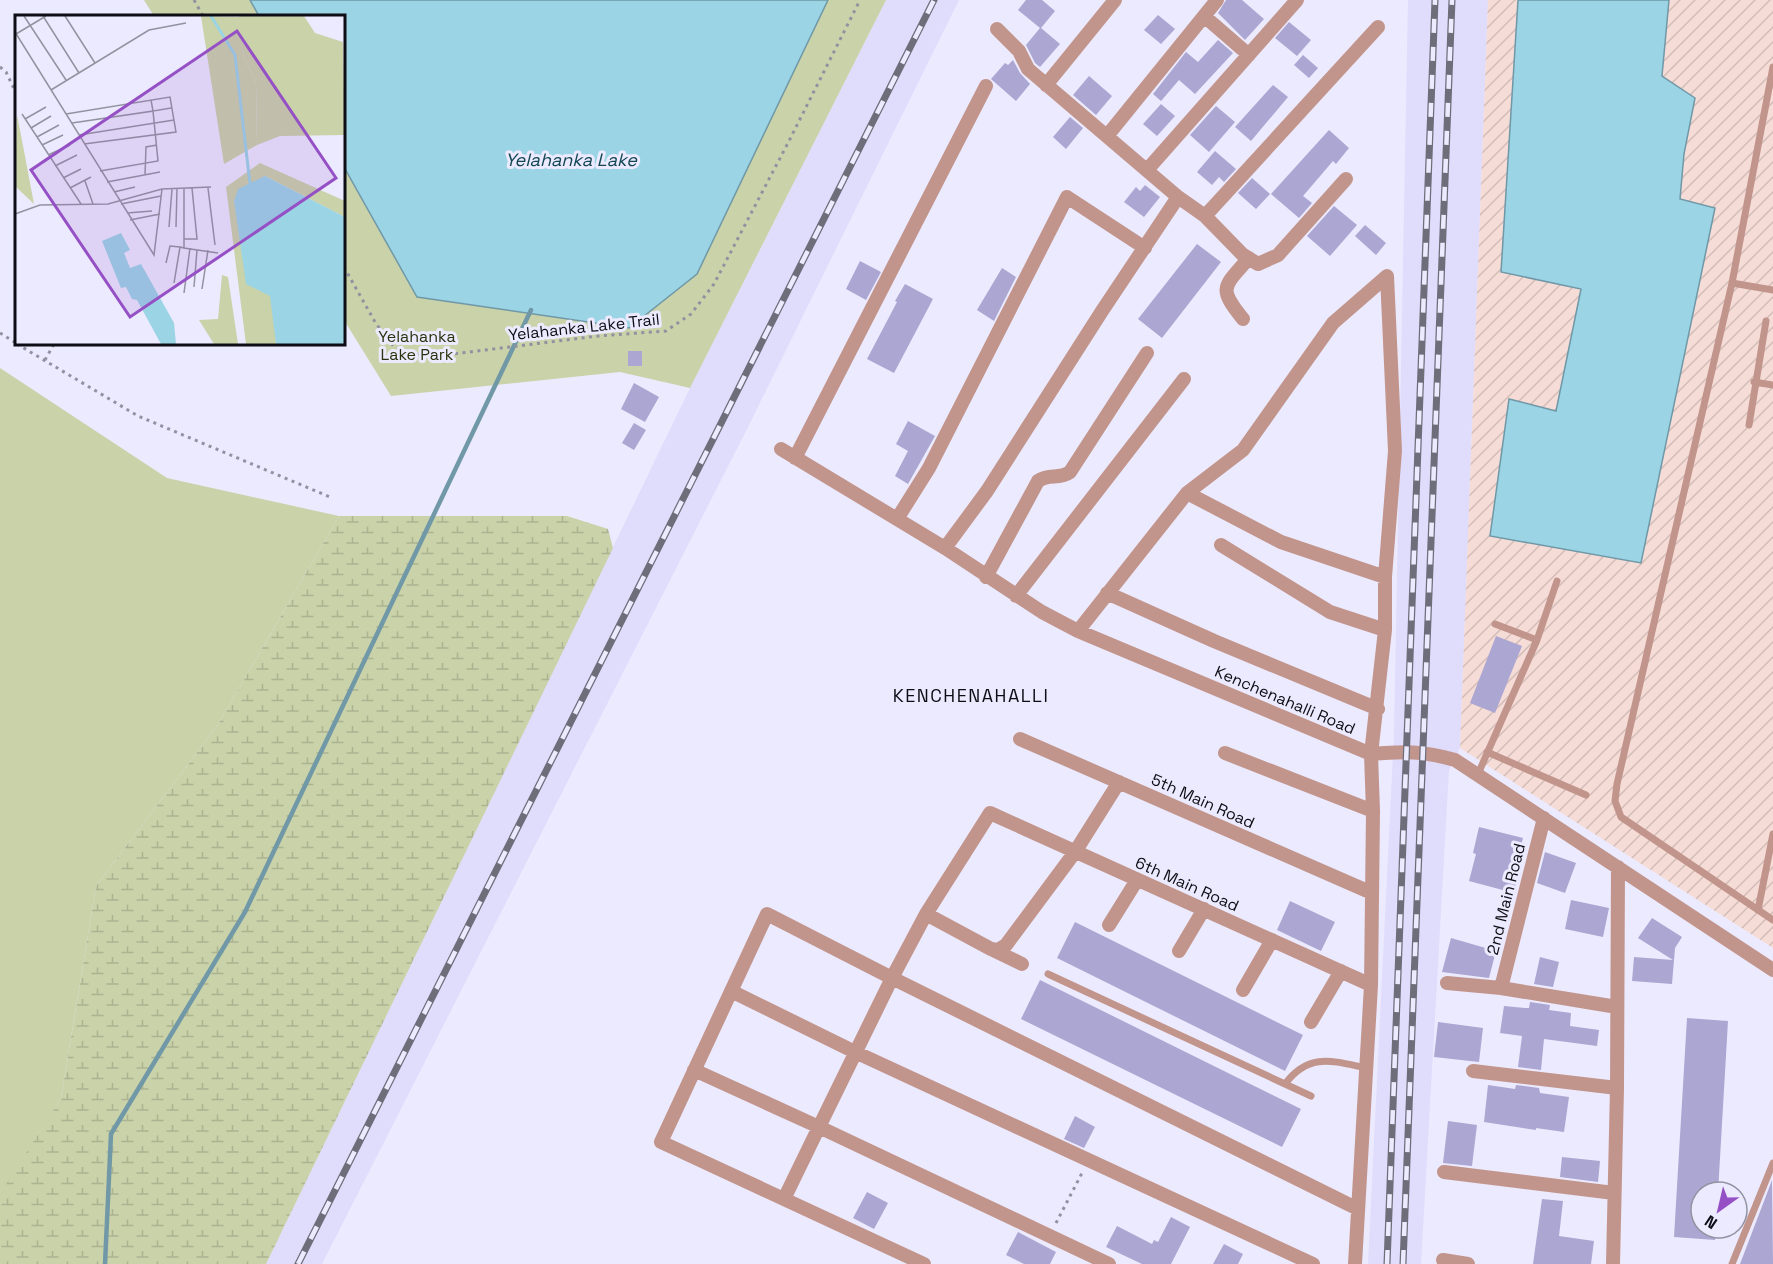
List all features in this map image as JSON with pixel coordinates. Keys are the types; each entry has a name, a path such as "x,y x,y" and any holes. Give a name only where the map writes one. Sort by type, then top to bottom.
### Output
{"street":[{"path":"1046,85 1115,0"},
{"path":"1107,135 1218,0"},
{"path":"1148,170 1297,0"},
{"path":"1204,16 1249,55"},
{"path":"1205,216 1378,27"},
{"path":"997,29 1019,51 1028,69 1178,197 1205,216 1258,264 1278,255 1346,179"},
{"path":"795,458 986,86"},
{"path":"897,519 928,468 1067,197 1144,248"},
{"path":"945,548 987,491 1178,197"},
{"path":"1243,319 1228,300 1226,293 1227,284 1249,258"},
{"path":"1078,631 1187,493 1243,450 1333,322 1388,276 1395,451 1385,577 1385,630 1378,709 1371,754 1374,811 1371,985 1355,1264"},
{"path":"986,577 1038,481 1044,477 1064,477 1070,472 1147,353"},
{"path":"1016,596 1184,379"},
{"name":"Kenchenahalli Road","path":"781,449 945,548 1016,596 1078,631 1371,754 1422,752 1455,760 1773,970"},
{"path":"1187,493 1281,542 1385,577"},
{"path":"1221,545 1330,612 1385,630"},
{"path":"1107,593 1214,641 1378,709"},
{"name":"5th Main Road","path":"1020,739 1372,893"},
{"path":"1225,753 1374,811"},
{"path":"991,949 998,950 1006,945 1075,852 1119,782"},
{"name":"6th Main Road","path":"926,914 990,813 1371,985"},
{"name":"2nd Main Road","path":"1501,988 1544,818"},
{"path":"1613,1264 1618,867"},
{"path":"1108,925 1137,880"},
{"path":"1179,951 1204,909"},
{"path":"924,1264 661,1142 767,914 1358,1209"},
{"path":"784,1199 855,1052 926,914 1022,964"},
{"path":"1243,990 1272,940"},
{"path":"1311,1022 1341,971"},
{"path":"1447,983 1501,988 1617,1007"},
{"path":"731,991 855,1052 1313,1264"},
{"path":"694,1070 1109,1264"},
{"path":"1473,1071 1617,1088"},
{"path":"1444,1172 1614,1193"},
{"path":"1443,1260 1468,1264"}],"lane":[{"path":"1773,67 1732,283 1615,801 1621,817 1773,920"},
{"path":"1732,283 1773,290"},
{"path":"1749,424 1754,382 1766,321"},
{"path":"1754,382 1773,386"},
{"path":"1478,774 1537,640 1557,581"},
{"path":"1495,624 1537,640"},
{"path":"1487,752 1586,795"},
{"path":"1758,910 1773,834"},
{"path":"1048,974 1311,1096"},
{"path":"1285,1084 1299,1070 1317,1060 1366,1068"},
{"path":"1732,1264 1773,1163"}],"path":[{"path":"194,0 202,15"},
{"name":"Yelahanka Lake Trail","path":"345,269 375,322 390,343 406,354 445,355 598,336 666,331 691,314 714,284 860,0"},
{"path":"0,67 6,72 15,91"},
{"path":"0,333 15,342"},
{"path":"20,345 138,416 330,497"},
{"path":"45,360 53,345"},
{"path":"1050,1236 1088,1159"}],"shaded area":[{"path":"886,0 959,0 747,429 322,1264 266,1264 690,388"},
{"path":"1408,0 1488,0 1460,748 1449,770 1421,1264 1368,1264 1394,733"},
{"path":"1488,0 1773,0 1773,948 1460,748"}],"green space":[{"path":"144,0 250,0 258,15 153,15"},
{"name":"Yelahanka Lake Park","path":"828,0 886,0 690,388 620,372 391,396 345,322 345,169 417,297 697,274"},
{"path":"0,368 167,478 339,516 217,726 96,886 61,1098 0,1197"},
{"path":"339,516 567,516 608,529 613,548 266,1264 0,1264 0,1194 61,1098 96,886 217,726"}],"water":[{"name":"Yelahanka Lake","path":"250,0 828,0 697,274 629,328 417,297 345,169 345,15 258,15"},
{"path":"1518,0 1669,0 1662,76 1695,98 1684,154 1680,199 1715,208 1641,563 1490,536 1509,399 1556,411 1581,289 1501,272"}],"building":[{"path":"1026,0 1042,0 1055,11 1041,28 1060,44 1040,67 1035,63 1026,45 1040,28 1018,10"},
{"path":"1226,0 1242,0 1264,19 1245,40 1218,13"},
{"path":"1158,15 1175,29 1161,44 1144,30"},
{"path":"1289,22 1311,40 1297,56 1275,38"},
{"path":"1218,40 1233,53 1195,94 1179,80 1161,101 1153,94 1186,52 1198,62"},
{"path":"1303,55 1318,68 1309,78 1294,65"},
{"path":"1013,60 1020,73 1030,84 1016,101 991,79 1005,63 1008,65"},
{"path":"1089,76 1112,96 1096,115 1073,95"},
{"path":"1273,85 1288,97 1251,141 1235,127"},
{"path":"1161,104 1175,116 1157,136 1143,124"},
{"path":"1216,106 1235,122 1209,152 1190,135"},
{"path":"1070,117 1083,128 1066,149 1053,137"},
{"path":"1329,130 1349,148 1336,164 1333,161 1303,196 1312,203 1299,218 1271,194"},
{"path":"1215,151 1236,169 1224,182 1219,177 1212,185 1197,172"},
{"path":"1252,178 1270,194 1256,209 1238,193"},
{"path":"1145,185 1160,197 1144,217 1124,202 1136,187 1140,191"},
{"path":"1334,206 1357,225 1330,256 1307,236"},
{"path":"1365,225 1386,243 1376,255 1355,236"},
{"path":"1197,244 1221,262 1162,338 1138,319"},
{"path":"860,261 881,272 866,300 846,289"},
{"path":"1002,268 1016,277 994,321 977,310"},
{"path":"905,284 933,299 894,373 867,359"},
{"path":"628,351 642,351 642,366 628,366"},
{"path":"634,383 659,397 645,422 621,409"},
{"path":"908,421 935,436 908,484 895,476 908,451 896,444"},
{"path":"634,423 646,430 634,450 622,443"},
{"path":"1496,636 1522,646 1495,713 1470,703"},
{"path":"1479,827 1523,838 1515,867 1520,868 1514,893 1469,881 1476,854 1473,853"},
{"path":"1545,852 1576,863 1565,893 1537,883"},
{"path":"1571,900 1609,908 1603,937 1565,929"},
{"path":"1290,901 1335,922 1321,951 1277,930"},
{"path":"1652,918 1682,937 1675,948 1672,984 1632,981 1634,957 1673,960 1638,938"},
{"path":"1075,922 1303,1035 1285,1071 1057,958"},
{"path":"1451,938 1496,951 1489,978 1442,972"},
{"path":"1540,957 1559,962 1553,987 1534,984"},
{"path":"1040,980 1301,1109 1282,1147 1021,1019"},
{"path":"1530,1002 1550,1005 1549,1010 1571,1013 1570,1026 1599,1030 1597,1046 1544,1039 1541,1070 1518,1067 1522,1036 1500,1033 1504,1006 1529,1008"},
{"path":"1687,1018 1728,1021 1719,1180 1689,1180 1689,1238 1674,1237"},
{"path":"1438,1022 1483,1028 1479,1062 1434,1057"},
{"path":"1488,1085 1515,1089 1516,1085 1539,1088 1540,1093 1569,1097 1564,1132 1484,1122"},
{"path":"1075,1116 1095,1127 1084,1148 1064,1139"},
{"path":"1448,1121 1477,1125 1472,1166 1443,1163"},
{"path":"1562,1157 1600,1161 1598,1182 1560,1177"},
{"path":"1772,1180 1773,1264 1740,1264 1769,1188"},
{"path":"867,1192 888,1203 874,1229 853,1218"},
{"path":"1542,1199 1563,1201 1559,1236 1594,1241 1591,1264 1533,1264"},
{"path":"1171,1217 1190,1227 1171,1264 1142,1264 1106,1247 1117,1226 1152,1244 1154,1240 1158,1242"},
{"path":"1018,1232 1056,1252 1050,1264 1024,1264 1006,1255"},
{"path":"1224,1244 1243,1254 1238,1264 1213,1264"}],"waterway":[{"path":"105,1264 111,1134 245,912 531,310"}],"railway":[{"path":"298,1264 934,0"},
{"path":"1387,1264 1435,0"},
{"path":"1403,1264 1452,0"}],"district":[{"name":"KENCHENAHALLI","path":"971,695"}]}
